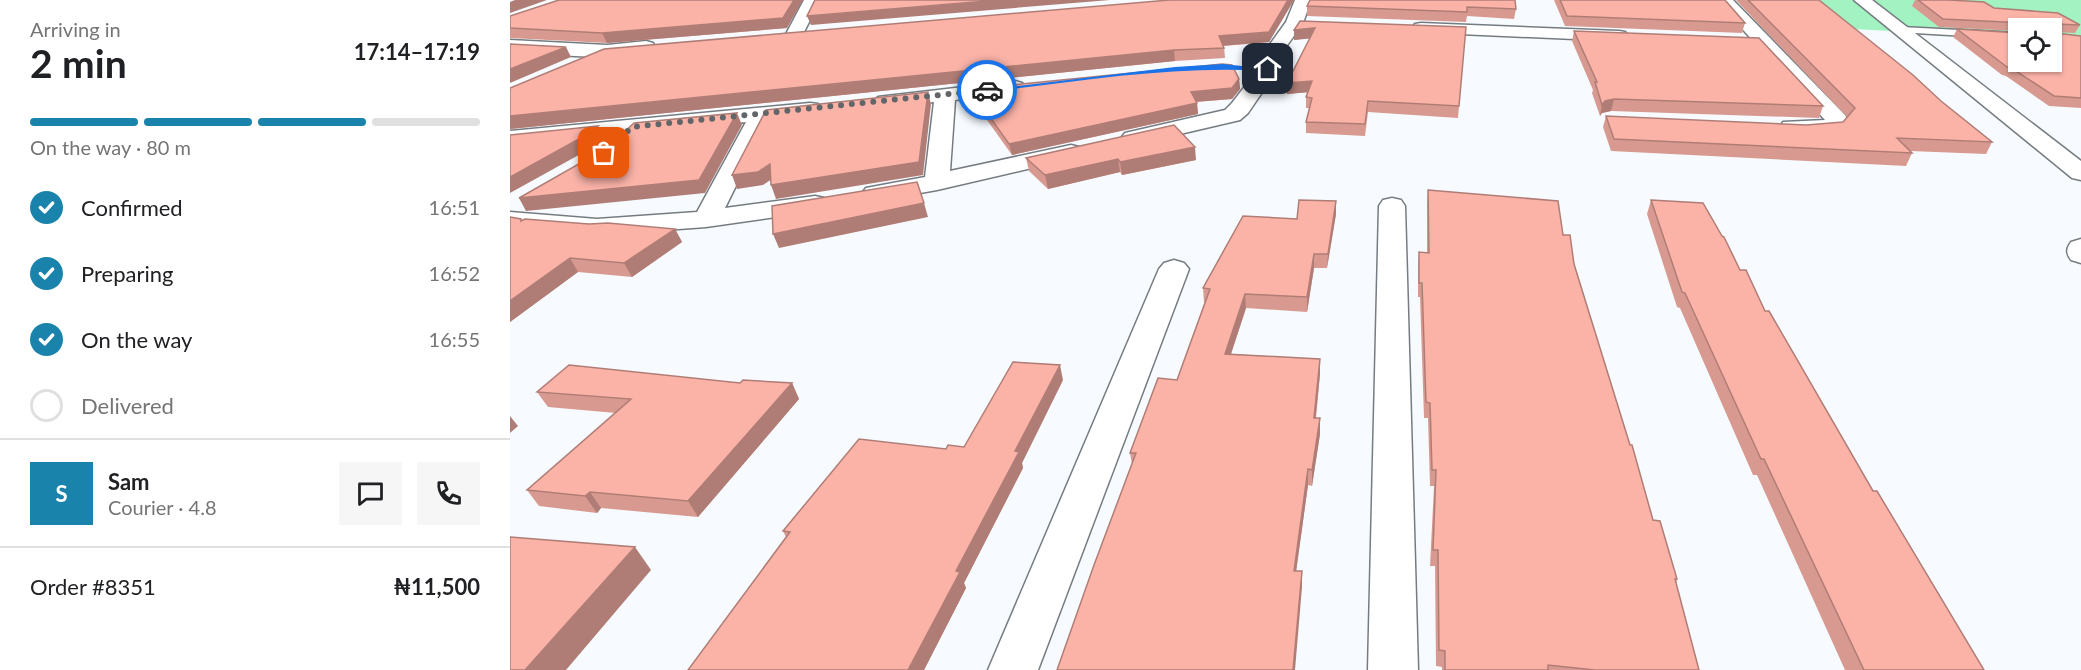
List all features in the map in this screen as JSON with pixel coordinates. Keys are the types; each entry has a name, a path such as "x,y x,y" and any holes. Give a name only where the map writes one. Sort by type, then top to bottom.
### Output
{"street":[{"path":"812,0 789,35 818,32"},
{"path":"510,220 597,227 706,219 845,199 937,182 1232,115 1240,108 1257,68 1277,47 1294,23 1303,0 1294,0"},
{"path":"1724,0 1837,120 1830,127 1766,126"},
{"path":"1863,0 2081,173"},
{"path":"1294,23 1317,24"},
{"path":"1399,27 1634,36"},
{"path":"1739,40 1763,41"},
{"path":"510,46 607,51 666,46"},
{"path":"564,69 607,51"},
{"path":"865,103 1037,84"},
{"path":"937,182 945,95"},
{"path":"510,138 830,107"},
{"path":"706,219 761,114"},
{"path":"604,153 632,127"},
{"path":"1392,206 1393,670"},
{"path":"2081,248 2081,254"},
{"path":"1013,670 1174,269"}],"lane":[{"path":"1901,30 2008,35"}],"green space":[{"path":"1820,0 2081,0 2081,41 2062,40 2062,18 2008,18 2008,37 1853,29"}],"building":[{"path":"559,0 794,0 783,18 602,33 510,28 510,16"},
{"path":"815,0 999,0 807,16"},
{"path":"1169,0 1288,0 1269,32 1219,36 1224,48 1174,50 510,116 510,88 604,49"},
{"path":"1310,0 1515,0 1516,9 1467,7 1467,12 1307,6"},
{"path":"1560,0 1725,0 1745,23 1567,16"},
{"path":"1748,0 1819,0 1992,142 1897,138 1912,153 1614,139 1606,116 1806,125 1843,122 1855,108"},
{"path":"1918,0 1984,2 1994,8 2058,13 2080,25 2062,24 2062,18 2008,18 2008,22 1943,19"},
{"path":"1300,21 1466,27 1459,106 1368,101 1365,124 1306,122 1312,98 1306,97 1312,81 1287,83 1315,28 1294,30"},
{"path":"1957,29 2008,32 2008,67 2007,67"},
{"path":"1574,31 1759,38 1823,106 1614,99 1605,101 1602,105 1595,82 1597,82"},
{"path":"2062,34 2081,36 2081,98 2054,96 2018,72 2062,72"},
{"path":"510,44 566,47 510,69"},
{"path":"1222,64 1232,65 1239,79 1232,88 1191,92 1197,103 1009,144 970,89"},
{"path":"928,92 919,162 771,185 770,164 758,172 732,175 766,110"},
{"path":"737,113 699,180 519,198 607,148 634,123"},
{"path":"1174,125 1195,147 1120,162 1118,159 1045,175 1026,158"},
{"path":"598,126 588,134 510,177 510,135"},
{"path":"917,182 924,203 773,234 772,206"},
{"path":"1428,190 1558,201 1563,235 1570,235 1574,264 1630,445 1632,445 1653,520 1660,521 1699,670 1595,670 1548,665 1548,670 1445,670 1445,651 1439,650 1438,550 1433,550 1436,470 1432,470 1430,403 1426,402 1422,283 1419,283 1419,252 1429,253"},
{"path":"1299,200 1336,201 1328,254 1314,254 1307,297 1245,294 1225,354 1320,359 1314,418 1320,418 1312,470 1308,469 1294,571 1302,571 1293,670 1057,670 1136,453 1130,453 1158,378 1177,380 1210,289 1203,288 1243,216 1297,219"},
{"path":"1651,200 1703,203 1724,237 1740,270 1746,270 1765,311 1769,311 1873,491 1877,491 1984,670 1864,670 1764,459 1761,459 1685,293 1682,292"},
{"path":"510,217 521,219 521,221 525,219 589,224 608,223 675,229 624,263 570,258 510,301"},
{"path":"1013,362 1060,365 1015,451 1019,452 956,571 960,572 908,670 688,670 790,532 783,531 859,439 946,449 948,445 964,447"},
{"path":"569,365 740,383 743,380 792,383 688,501 590,492 585,496 527,490 631,399 537,392"},
{"path":"510,537 635,547 525,670 510,670"}],"way so far":[{"path":"604,153 632,127 987,90"}],"route":[{"path":"987,90 1175,69 1223,66 1268,69"}]}
